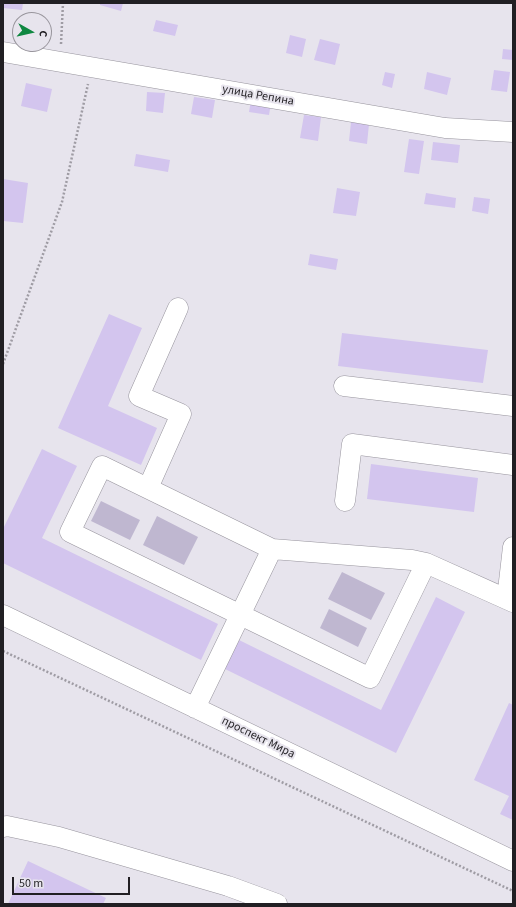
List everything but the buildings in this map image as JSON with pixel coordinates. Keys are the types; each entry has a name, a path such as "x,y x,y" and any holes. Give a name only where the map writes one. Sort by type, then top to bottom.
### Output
{"street":[{"name":"улица Репина","path":"3,52 445,128 513,132"},
{"path":"148,488 181,414 139,396 178,308"},
{"path":"344,386 513,406"},
{"path":"345,501 352,444 513,465"},
{"path":"426,563 370,678 70,532 102,466 272,549 412,560 426,563 510,600 513,547"},
{"path":"195,708 272,549"},
{"name":"проспект Мира","path":"3,615 513,861"},
{"path":"3,826 59,837 228,886 277,904"}],"path":[{"path":"61,62 63,3"},
{"path":"3,364 62,202 92,68"},
{"path":"3,651 513,891"}],"shaded area":[{"path":"101,501 140,520 130,540 91,521"},
{"path":"157,516 198,537 184,565 143,545"},
{"path":"342,572 385,593 371,620 328,599"},
{"path":"329,609 367,628 358,647 320,628"}]}
